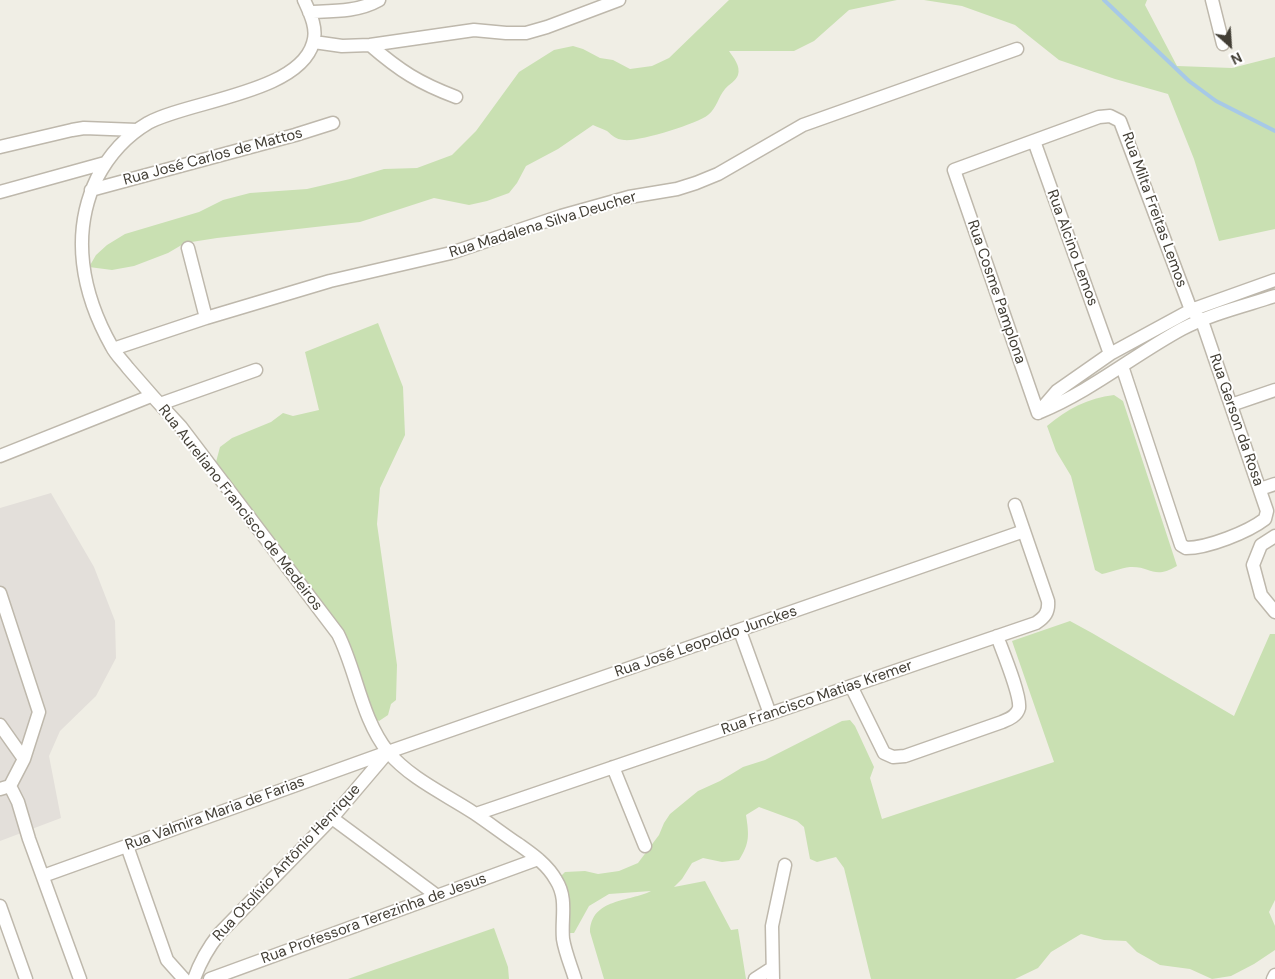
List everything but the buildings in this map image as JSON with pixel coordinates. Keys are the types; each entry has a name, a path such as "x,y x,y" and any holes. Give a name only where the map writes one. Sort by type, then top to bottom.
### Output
{"street":[{"path":"304,0 314,31 314,42 342,46 370,45 474,30 526,33 619,0"},
{"path":"309,12 348,10 379,0"},
{"path":"1212,0 1223,44"},
{"name":"Rua Aureliano Francisco de Medeiros","path":"314,42 309,54 302,62 271,81 244,93 164,115 137,130 124,141 105,163 92,190 83,219 81,256 89,294 113,350 181,427 257,530 338,634 346,650 362,701 378,736 388,752 414,776 476,814 538,859 556,880 562,891 564,902 563,939 575,979"},
{"path":"370,45 395,67 422,83 456,98"},
{"name":"Rua Madalena Silva Deucher","path":"113,350 206,318 330,281 451,253 561,216 629,197 677,189 696,183 718,174 803,125 1017,49"},
{"name":"Rua Milta Freitas Lemos","path":"1034,141 1092,120 1110,116 1120,121 1191,310"},
{"name":"Rua José Carlos de Mattos","path":"92,190 333,123"},
{"path":"0,147 84,128 137,130"},
{"name":"Rua Cosme Pamplona","path":"1034,141 954,170 1038,413"},
{"name":"Rua Alcino Lemos","path":"1034,141 1110,354"},
{"path":"0,192 105,163"},
{"path":"188,248 206,318"},
{"path":"1038,413 1057,391 1110,354 1191,310 1275,280"},
{"path":"1038,413 1066,401 1182,329 1275,296"},
{"path":"1191,310 1202,321"},
{"name":"Rua Gerson da Rosa","path":"1122,366 1178,540 1186,548 1197,547 1247,531 1266,519 1267,511 1202,321"},
{"path":"0,456 156,400 256,370"},
{"path":"1231,405 1275,390"},
{"path":"1260,489 1275,484"},
{"name":"Rua Francisco Matias Kremer","path":"476,814 1036,623 1047,614 1048,601 1015,505"},
{"name":"Rua José Leopoldo Junckes","path":"388,752 740,631 1024,530"},
{"path":"1275,536 1261,545 1253,565 1261,596 1275,612"},
{"path":"0,593 39,712 24,759 5,788 18,802 29,839 80,979"},
{"path":"740,631 770,714"},
{"path":"851,686 884,753 893,757 905,756 1015,716 1019,707 1018,696 997,636"},
{"path":"0,725 24,759"},
{"name":"Rua Otolívio Antônio Henrique","path":"194,979 204,956 219,934 332,818 388,752"},
{"name":"Rua Valmira Maria de Farias","path":"43,876 388,752"},
{"path":"613,767 645,846"},
{"path":"332,818 436,895"},
{"path":"127,846 167,960 184,979"},
{"name":"Rua Professora Terezinha de Jesus","path":"210,979 538,859"},
{"path":"755,979 772,974 772,926 785,865"},
{"path":"0,906 26,979"}],"shaded area":[{"path":"51,493 94,567 115,621 116,658 96,696 60,731 49,756 61,818 0,841 0,508"}],"green space":[{"path":"729,0 897,0 849,10 814,41 794,51 729,51 738,65 738,75 723,92 713,109 702,119 654,135 631,140 618,139 607,131 593,125 558,149 526,166 509,193 487,201 469,205 434,198 360,222 185,243 168,253 134,266 112,270 89,267 96,255 107,245 125,234 199,212 223,200 250,193 307,189 384,169 417,168 452,155 476,131 519,72 554,50 573,46 600,58 613,60 630,69 652,66 669,58"},
{"path":"924,0 1147,0 1145,5 1177,66 1232,68 1275,57 1275,229 1219,241 1194,159 1168,94 1059,60 1015,25 962,6"},
{"path":"378,323 403,387 405,435 380,488 377,524 397,665 396,700 391,704 388,715 379,721 371,712 357,665 216,462 220,447 232,438 271,422 283,413 293,416 319,410 305,352"},
{"path":"1114,395 1123,401 1177,566 1163,572 1137,567 1123,568 1102,574 1095,570 1071,476 1056,451 1047,426 1062,414 1078,405 1104,396"},
{"path":"1070,621 1234,716 1270,634 1275,634 1275,900 1269,912 1275,926 1275,950 1254,964 1231,976 1212,979 1190,969 1160,965 1137,952 1126,941 1104,940 1081,934 1051,952 1038,968 1015,979 871,979 844,868 836,857 817,862 810,859 804,827 797,821 759,807 746,815 748,839 739,860 722,862 703,858 692,863 682,879 674,887 705,881 731,930 738,929 746,979 604,979 590,932 592,921 604,907 651,891 609,894 589,906 574,933 568,933 565,885 561,876 565,872 585,871 598,874 619,871 638,863 659,835 670,814 698,791 720,781 743,767 765,760 842,721 850,720 855,726 874,767 870,778 882,819 1054,762 1012,641"},
{"path":"494,928 508,967 509,979 348,979"}],"waterway":[{"path":"1104,0 1189,81 1216,101 1275,131"}]}
